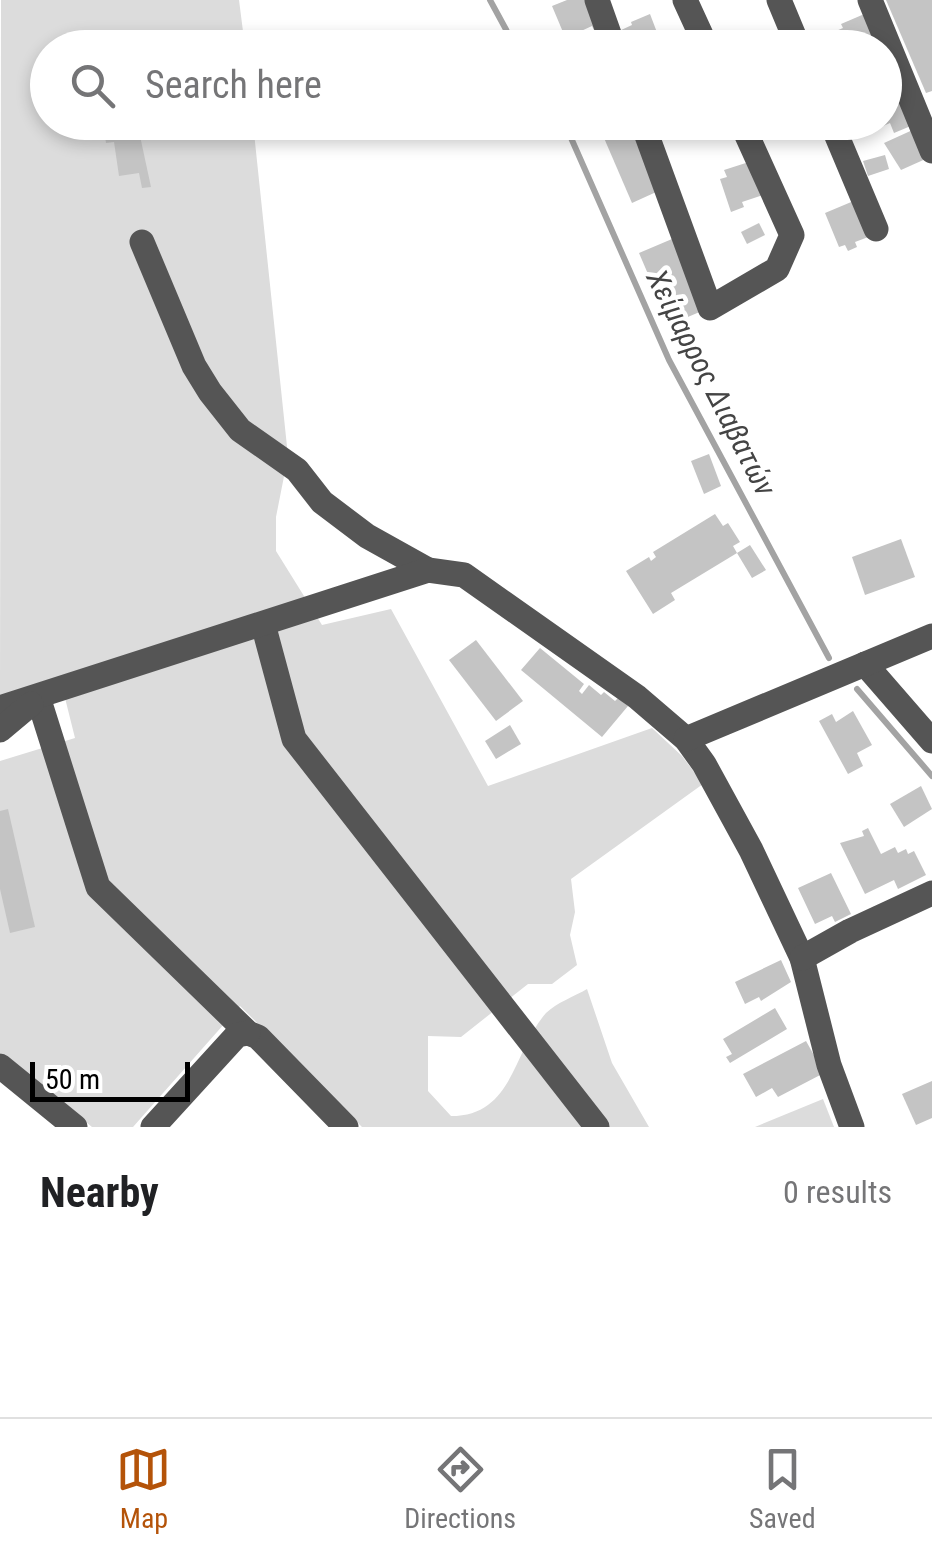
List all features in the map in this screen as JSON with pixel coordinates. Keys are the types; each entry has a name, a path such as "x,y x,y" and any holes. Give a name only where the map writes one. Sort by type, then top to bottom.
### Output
{"street":[{"path":"597,0 608,30"},
{"path":"686,0 699,30"},
{"path":"779,0 792,30"},
{"path":"870,0 882,30"},
{"path":"902,78 932,151"},
{"path":"649,140 710,308 777,269 792,235 749,140"},
{"path":"838,140 876,229"},
{"path":"142,242 194,366 240,430 297,470 322,502 367,536 428,570 464,575 623,687 686,739 734,818 802,958 829,1065 852,1127"},
{"path":"0,708 428,570"},
{"path":"263,624 294,738 597,1127"},
{"path":"686,739 932,636"},
{"path":"865,664 932,741"},
{"path":"0,730 38,697"},
{"path":"38,697 98,887 248,1033"},
{"path":"802,958 826,942 932,893"},
{"path":"153,1127 237,1035 248,1033 258,1036 346,1127"},
{"path":"0,1066 75,1127"}],"shaded area":[{"path":"1,0 239,0 243,30 30,30 30,140 255,140 288,456 276,517 276,551 322,625 391,609 488,786 652,728 682,756 703,784 571,879 575,912 570,935 577,965 552,984 528,984 461,1037 428,1036 428,1091 451,1116 472,1113 500,1093 546,1013 587,989 612,1063 649,1127 362,1127 240,1006 133,1127 92,1127 0,1053 0,761 75,738 60,678 0,696"},
{"path":"823,1099 834,1127 755,1127"}],"building":[{"path":"567,0 589,0 600,28 562,30 552,6"},
{"path":"886,0 932,0 932,91 926,93"},
{"path":"869,12 877,30 838,30 843,28 841,24"},
{"path":"650,14 656,30 621,30"},
{"path":"902,90 918,123 902,130"},
{"path":"917,128 930,157 901,170 884,143 902,140 902,135"},
{"path":"106,140 141,140 151,187 142,188 139,173 119,176 114,142"},
{"path":"605,140 644,140 665,188 632,203"},
{"path":"885,155 889,169 868,176 863,161"},
{"path":"752,161 763,195 742,202 744,207 731,212 720,179 727,177 724,170"},
{"path":"856,200 871,236 855,242 857,247 848,251 845,245 839,247 825,213"},
{"path":"759,223 765,235 747,244 741,232"},
{"path":"672,239 702,311 683,319 679,311 666,316 639,253"},
{"path":"709,454 721,486 704,494 691,461"},
{"path":"715,514 723,526 728,523 740,542 733,546 737,553 671,593 675,600 653,614 626,571 649,557 651,561 656,557 653,552"},
{"path":"901,539 915,577 865,595 852,557"},
{"path":"750,545 766,570 752,578 737,553"},
{"path":"476,640 523,701 496,721 449,660"},
{"path":"540,648 584,684 579,691 582,694 589,685 601,695 604,692 628,706 602,737 521,670"},
{"path":"853,711 872,745 857,753 863,766 848,774 819,721 832,714 836,722"},
{"path":"510,725 521,744 496,759 485,741"},
{"path":"921,786 932,809 904,827 890,804"},
{"path":"8,809 35,927 10,933 0,889 0,811"},
{"path":"868,828 881,854 895,847 898,853 914,851 926,875 898,889 894,880 865,894 840,843 864,836 862,831"},
{"path":"831,873 851,914 835,922 832,916 815,924 798,888"},
{"path":"781,960 791,982 761,1001 759,997 745,1004 735,982"},
{"path":"775,1008 787,1029 730,1063 726,1057 732,1054 723,1039"},
{"path":"806,1041 824,1073 778,1097 772,1088 756,1097 743,1074"},
{"path":"932,1081 932,1118 916,1125 902,1094"}],"waterway":[{"name":"Χείμαρρος Διαβατών","path":"490,0 506,30"},
{"name":"Χείμαρρος Διαβατών","path":"572,140 669,360 829,658"},
{"path":"857,689 932,776"}]}
